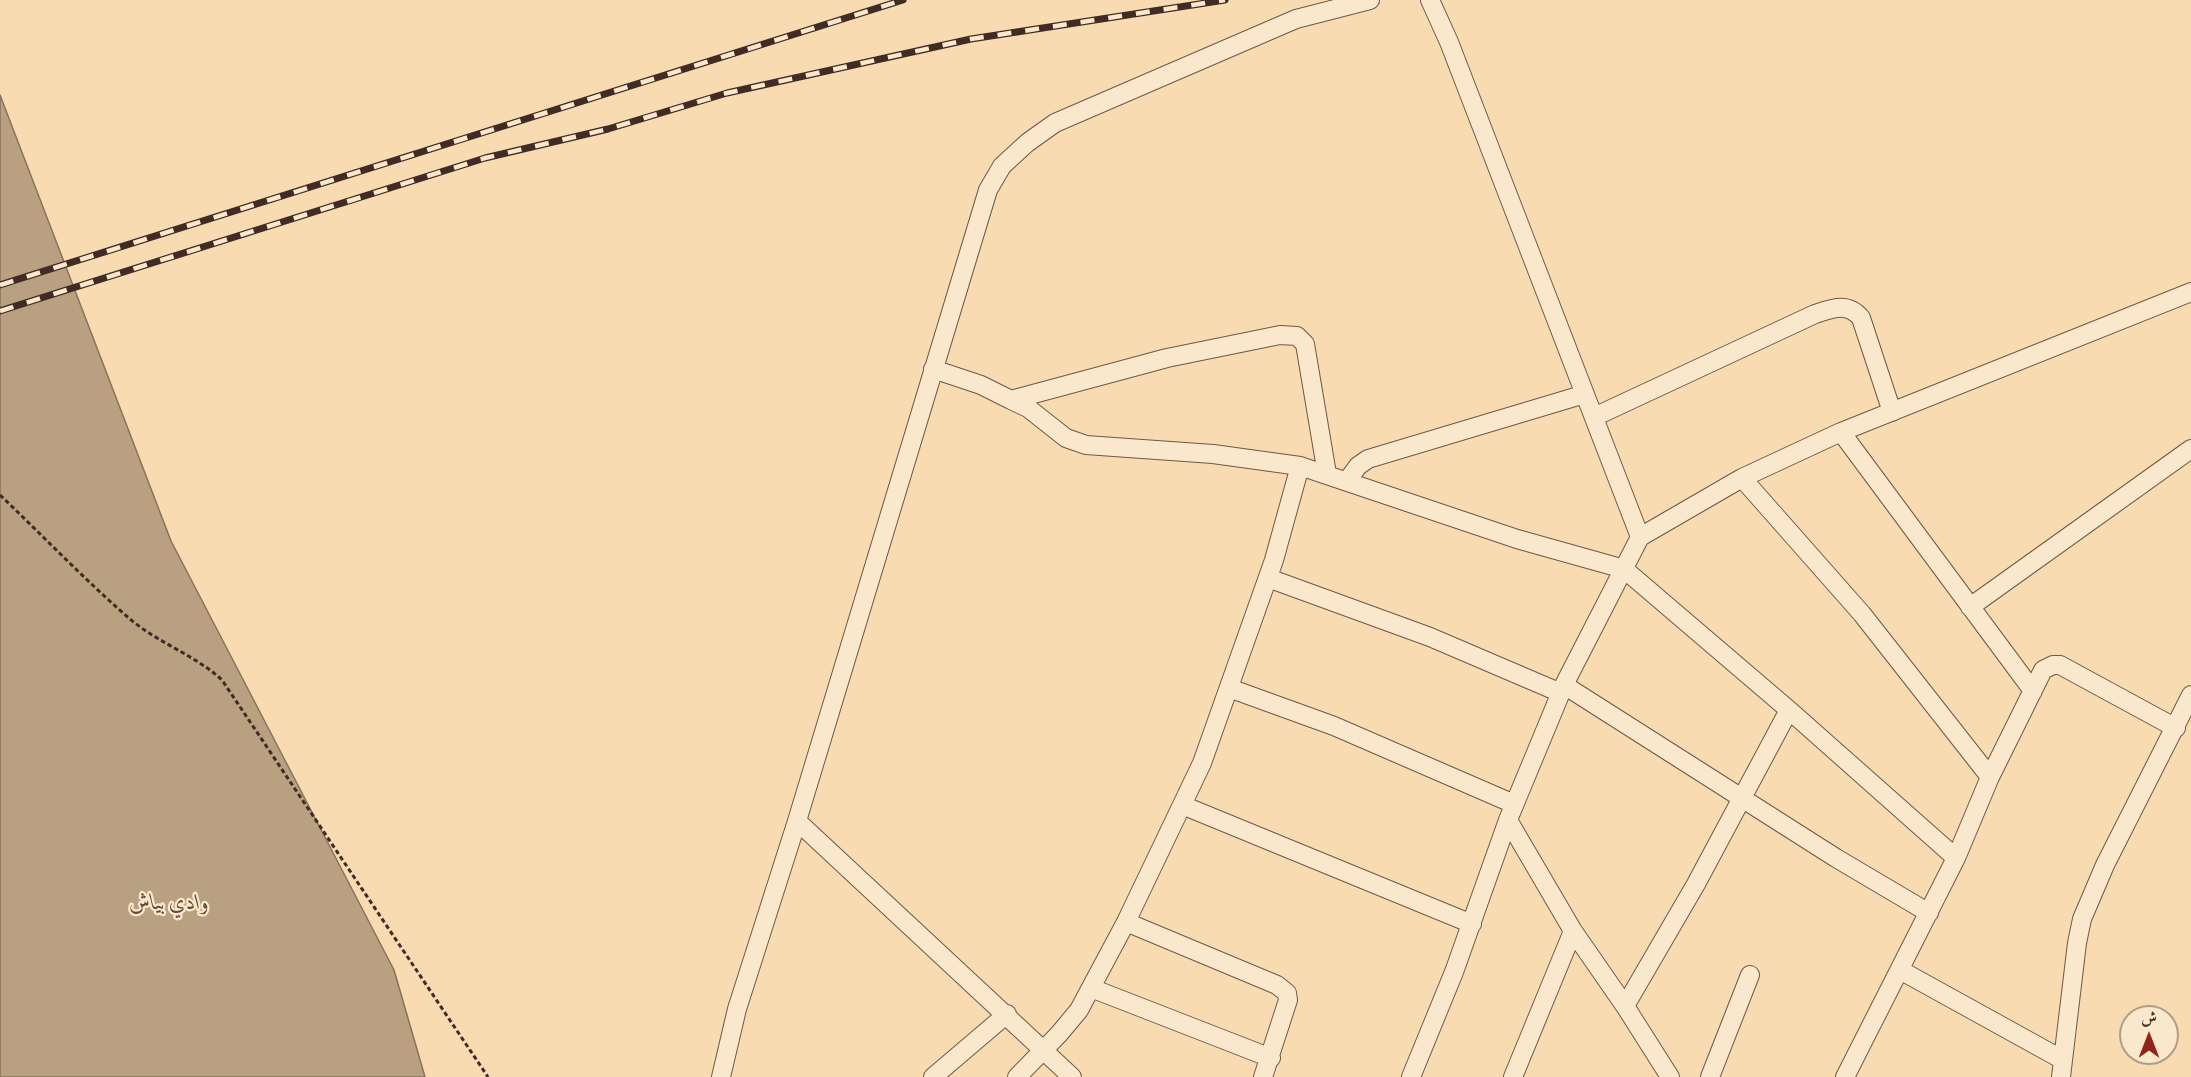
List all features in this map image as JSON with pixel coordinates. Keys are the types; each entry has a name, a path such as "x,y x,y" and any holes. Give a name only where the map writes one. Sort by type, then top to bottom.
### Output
{"street":[{"path":"721,1077 737,1009 797,821 988,190 1002,166 1027,143 1055,123 1296,19 1370,0"},
{"path":"1430,0 1453,52 1640,537"},
{"path":"1411,1077 1472,924 1511,812 1562,689 1640,537 1742,478 1840,432 2191,292"},
{"path":"1594,417 1815,314 1839,307 1853,311 1861,318 1892,412"},
{"path":"1011,400 1167,358 1280,334 1297,336 1305,344 1326,474"},
{"path":"933,369 981,385 1028,408 1066,438 1086,445 1213,454 1300,466 1517,539 1624,568 1790,710 1956,858"},
{"path":"1347,481 1358,466 1368,459 1585,394"},
{"path":"1840,432 2033,691"},
{"path":"1970,607 2191,449"},
{"path":"1017,1077 1079,1010 1126,922 1202,763 1268,578 1300,466"},
{"path":"1742,478 1862,614 1990,777"},
{"path":"1268,578 1430,637 1562,689 1929,913"},
{"path":"1845,1077 1956,858 1990,777 2043,669 2058,664 2176,728"},
{"path":"1229,688 1334,726 1511,812 1573,931 1625,1006 1668,1076"},
{"path":"1900,970 2062,1069 2082,919 2105,865 2191,695"},
{"path":"1625,1006 1790,710"},
{"path":"1182,805 1472,924"},
{"path":"797,821 1007,1014 1072,1077"},
{"path":"1126,922 1284,990 1288,1000 1263,1077"},
{"path":"1514,1077 1573,931"},
{"path":"1710,1077 1750,975"},
{"path":"1091,988 1271,1058"},
{"path":"933,1077 1007,1014"}],"path":[{"path":"0,495 130,619 155,639 207,666 222,680 488,1077"}],"water":[{"name":"وادي بياش","path":"0,95 171,541 394,970 425,1077 0,1077"}],"railway":[{"path":"0,285 903,0"},
{"path":"0,311 485,158 608,129 727,93 971,39 1225,0"}]}
